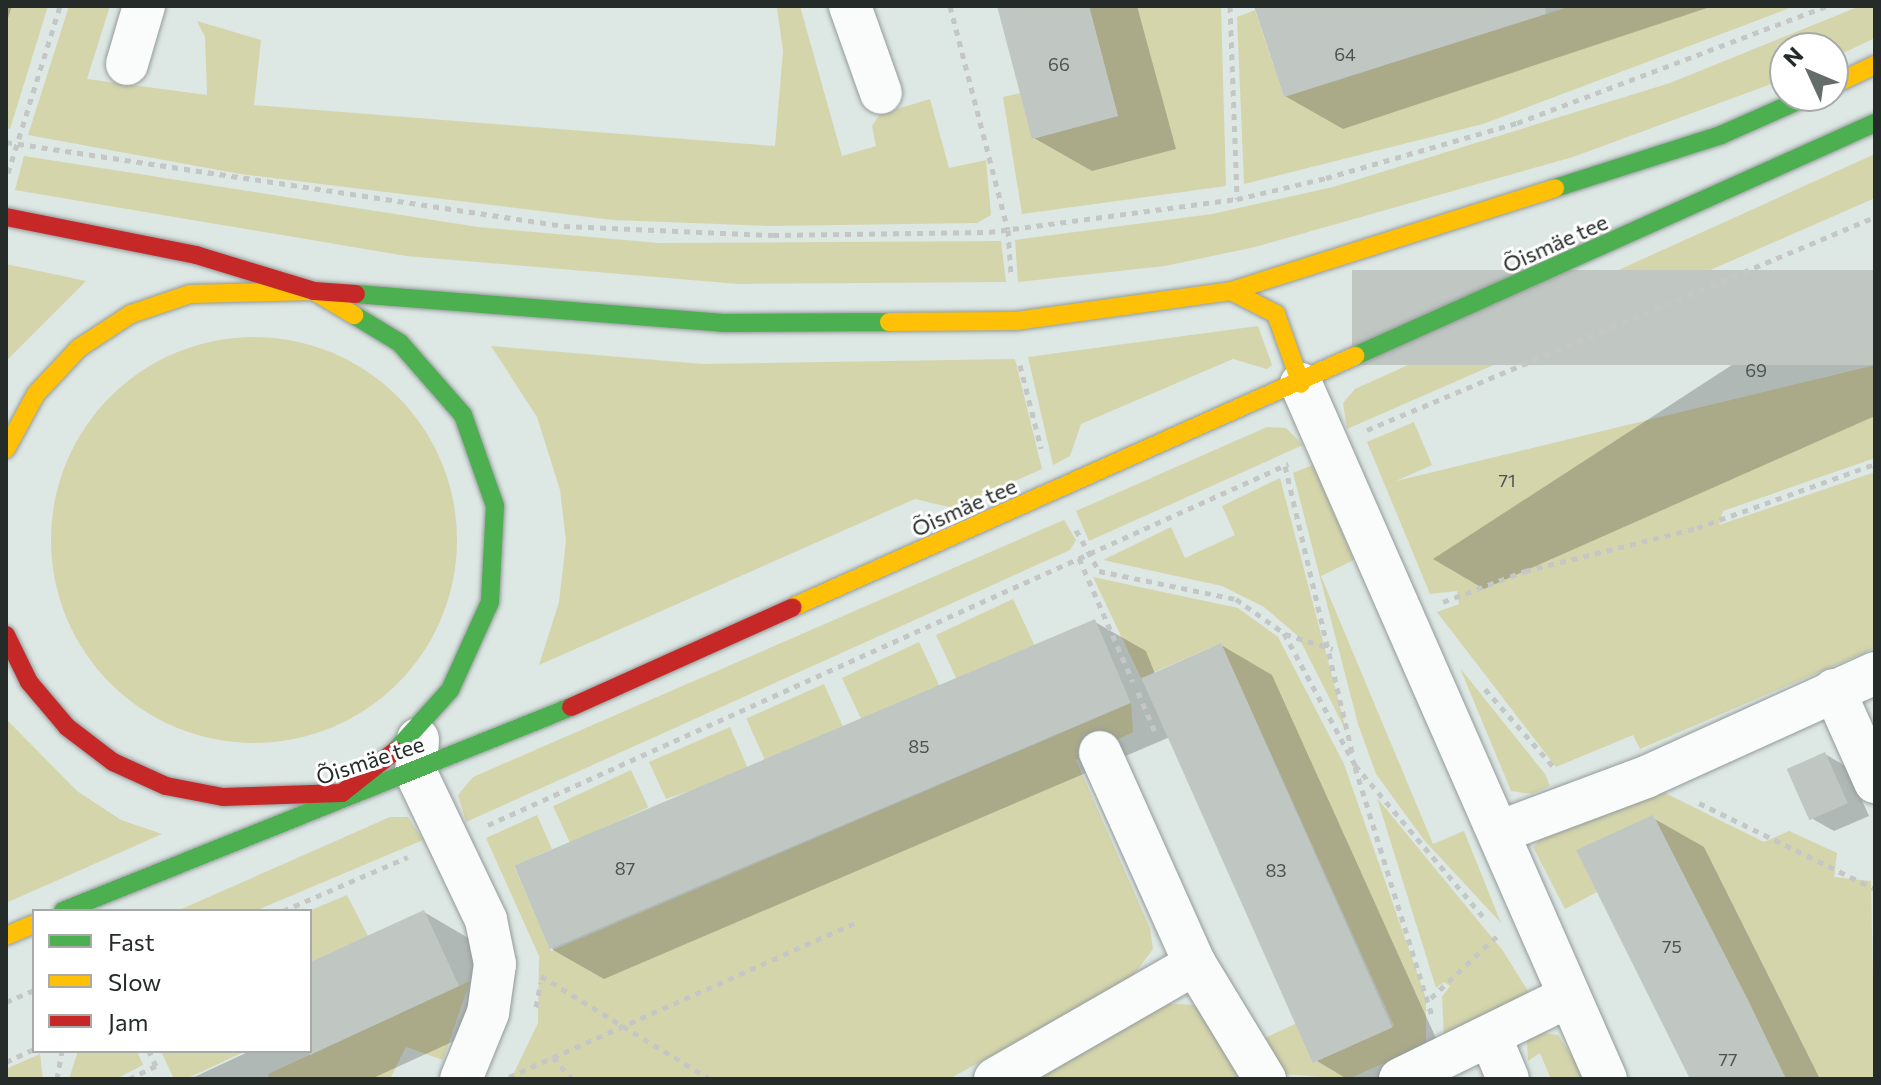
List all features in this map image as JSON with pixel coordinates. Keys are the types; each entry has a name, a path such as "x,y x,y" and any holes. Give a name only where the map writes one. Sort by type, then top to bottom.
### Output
{"main road":[{"path":"1849,77 1875,65"},
{"name":"Õismäe tee","path":"6,217 196,255 314,291 723,323 1016,321 1231,291 1721,135 1773,112"},
{"name":"Õismäe tee","path":"68,909 342,793 416,773 1059,492 1300,366 1875,123"},
{"path":"1668,177 1721,135"},
{"path":"6,449 36,394 79,348 131,314 190,294 314,291 400,343 435,376 468,426 495,506 490,602 474,648 418,726 342,793 223,797 166,786 113,762 67,727 29,682 6,635"},
{"path":"1231,291 1276,314 1300,366"},
{"path":"6,936 32,925"}],"street":[{"path":"127,64 144,6"},
{"path":"850,6 881,93"},
{"path":"1300,366 1329,445 1499,832 1515,925 1565,998 1606,1079"},
{"path":"1499,832 1646,777 1875,673"},
{"path":"1834,690 1875,782"},
{"path":"418,726 416,773 451,839 486,920 495,964 488,1013 461,1079"},
{"path":"1100,752 1195,964 1265,1079"},
{"path":"995,1079 1195,964"},
{"path":"1412,1074 1491,1038 1565,998"},
{"path":"1491,1038 1508,1079"}],"path":[{"path":"6,178 19,145 60,6"},
{"path":"950,6 1008,230 1016,321 1029,411 1059,492"},
{"path":"1230,6 1237,199"},
{"path":"6,142 564,226 773,235 1008,230 1237,199 1517,123 1826,6"},
{"path":"288,909 451,839 1329,445 1875,217"},
{"path":"1404,616 1525,571 1697,528 1875,464"},
{"path":"1285,466 1333,649 1355,765 1431,998 1433,1040 1412,1074"},
{"path":"1087,553 1099,571 1236,599 1284,633 1333,649"},
{"path":"1079,558 1133,682"},
{"path":"1284,633 1355,765 1515,925 1431,998"},
{"path":"1473,675 1555,769 1570,770"},
{"path":"1138,692 1156,734"},
{"path":"1646,777 1875,889"},
{"path":"505,1079 857,922"},
{"path":"541,976 621,1028 710,1079"},
{"path":"6,1002 32,991"},
{"path":"6,1062 32,1050"},
{"path":"57,1079 62,1053"},
{"path":"129,1079 156,1066 150,1053"},
{"path":"553,1057 572,1079"}],"green space":[{"path":"6,6 48,6 10,129 6,128"},
{"path":"69,6 110,6 87,79 207,95 205,37 197,21 261,40 254,105 775,146 783,51 777,8 767,6 800,6 842,156 876,146 872,126 880,114 930,99 949,168 986,160 991,215 977,223 769,226 613,220 240,174 28,135"},
{"path":"1089,6 1221,6 1226,186 1022,214 1003,97 1020,93 1033,139 1118,116"},
{"path":"1571,6 1795,6 1483,124 1244,184 1237,17 1255,10 1284,97"},
{"path":"1860,6 1875,6 1875,38 1849,50 1849,32 1796,32"},
{"path":"1769,43 1769,85 1573,157 1255,247 1165,266 1018,282 1015,240 1212,214 1333,187 1670,83"},
{"path":"1875,154 1875,198 1347,429 1343,403 1355,389"},
{"path":"24,156 478,227 659,243 1001,241 1006,282 738,284 406,256 15,190"},
{"path":"6,264 86,281 6,361"},
{"path":"1258,326 1272,365 1267,369 1233,359 1081,424 1070,456 1053,465 1028,357"},
{"path":"254,337 294,341 332,352 367,371 398,396 423,427 442,462 453,500 457,540 453,580 442,618 423,653 398,684 367,709 332,728 294,739 254,743 214,739 176,728 141,709 110,684 85,653 66,618 55,580 51,540 55,500 66,462 85,427 110,396 141,371 176,352 214,341"},
{"path":"491,346 703,364 1015,359 1042,469 953,508 915,499 539,665 559,602 566,541 560,490 537,417"},
{"path":"1875,365 1875,458 1723,511 1719,525 1875,472 1875,648 1640,749 1633,735 1556,767 1437,612 1459,604 1457,591 1430,594 1367,442 1414,422 1432,465 1396,481"},
{"path":"1267,427 1286,428 1303,445 1089,541 1076,511"},
{"path":"1313,465 1354,560 1321,576 1433,844 1464,831 1501,923 1424,840 1376,774 1358,724 1293,473"},
{"path":"1280,478 1347,733 1298,636 1264,607 1222,586 1103,560 1171,527 1185,558 1235,535 1222,506"},
{"path":"1064,520 1076,540 1070,550 466,822 458,795 473,777"},
{"path":"1093,577 1238,608 1278,637 1344,764 1426,998 1426,1045 1348,1079 1283,1074 1265,1038 1297,1023 1394,1026 1221,643 1141,678"},
{"path":"1013,599 1035,646 958,682 936,635"},
{"path":"919,642 941,688 864,724 842,678"},
{"path":"1460,668 1545,774 1550,786 1532,794 1511,791"},
{"path":"824,684 844,729 766,763 746,719"},
{"path":"1131,703 1133,732 1076,760 1150,928 1153,949 1130,980 949,1079 511,1079 538,1023 539,956 486,838 537,815 552,849 514,866 551,951"},
{"path":"6,719 77,791 121,820 162,834 6,903"},
{"path":"730,727 749,771 666,799 649,762"},
{"path":"631,770 648,807 570,844 553,806"},
{"path":"1655,788 1764,842 1789,831 1837,853 1834,877 1871,881 1875,1079 1786,1079 1654,816 1577,850 1597,892 1565,909 1533,847 1547,833"},
{"path":"1377,798 1503,951 1528,991 1520,1012 1444,1036 1442,997 1450,986 1444,982 1436,988"},
{"path":"390,817 408,817 423,840 260,909 182,909"},
{"path":"347,895 368,936 312,961 312,910"},
{"path":"470,981 443,1060 406,1047 390,1079 270,1079 268,1074"},
{"path":"1156,1003 1196,1005 1210,1016 1239,1079 1033,1079 1135,1023"},
{"path":"1536,1032 1558,1035 1587,1079 1551,1079 1540,1053 1528,1061 1527,1040"},
{"path":"77,1053 138,1053 143,1065 116,1079 69,1079"},
{"path":"162,1053 242,1053 186,1079 174,1079"},
{"path":"40,1054 43,1079 6,1079 6,1069"}],"building":[{"path":"997,6 1089,6 1118,116 1032,139"},
{"path":"1254,6 1545,6 1546,14 1284,97"},
{"path":"1352,270 1875,270 1875,365 1352,365"},
{"path":"1095,619 1131,703 550,949 514,866"},
{"path":"1221,643 1392,1028 1313,1063 1142,678"},
{"path":"1825,752 1848,803 1809,820 1787,769"},
{"path":"1653,815 1786,1079 1690,1079 1576,850"},
{"path":"424,910 459,986 310,1055 312,961"}],"traffic: fast":[{"path":"1555,188 1721,135 1773,112"},
{"path":"1355,356 1875,123"},
{"path":"356,294 723,323 889,322"},
{"path":"354,315 400,343 463,415 495,506 490,602 450,690 395,751"},
{"path":"68,909 571,707"}],"traffic: slow":[{"path":"1849,77 1875,65"},
{"path":"889,322 1016,321 1231,291 1555,188"},
{"path":"6,449 36,394 79,348 131,314 190,294 314,291 354,315"},
{"path":"1231,291 1276,314 1301,384"},
{"path":"793,607 1355,356"},
{"path":"6,936 32,925"}],"traffic: jam":[{"path":"6,217 196,255 314,291 356,294"},
{"path":"571,707 793,607"},
{"path":"6,635 29,682 67,727 113,762 166,786 223,797 342,793 395,751"}]}
